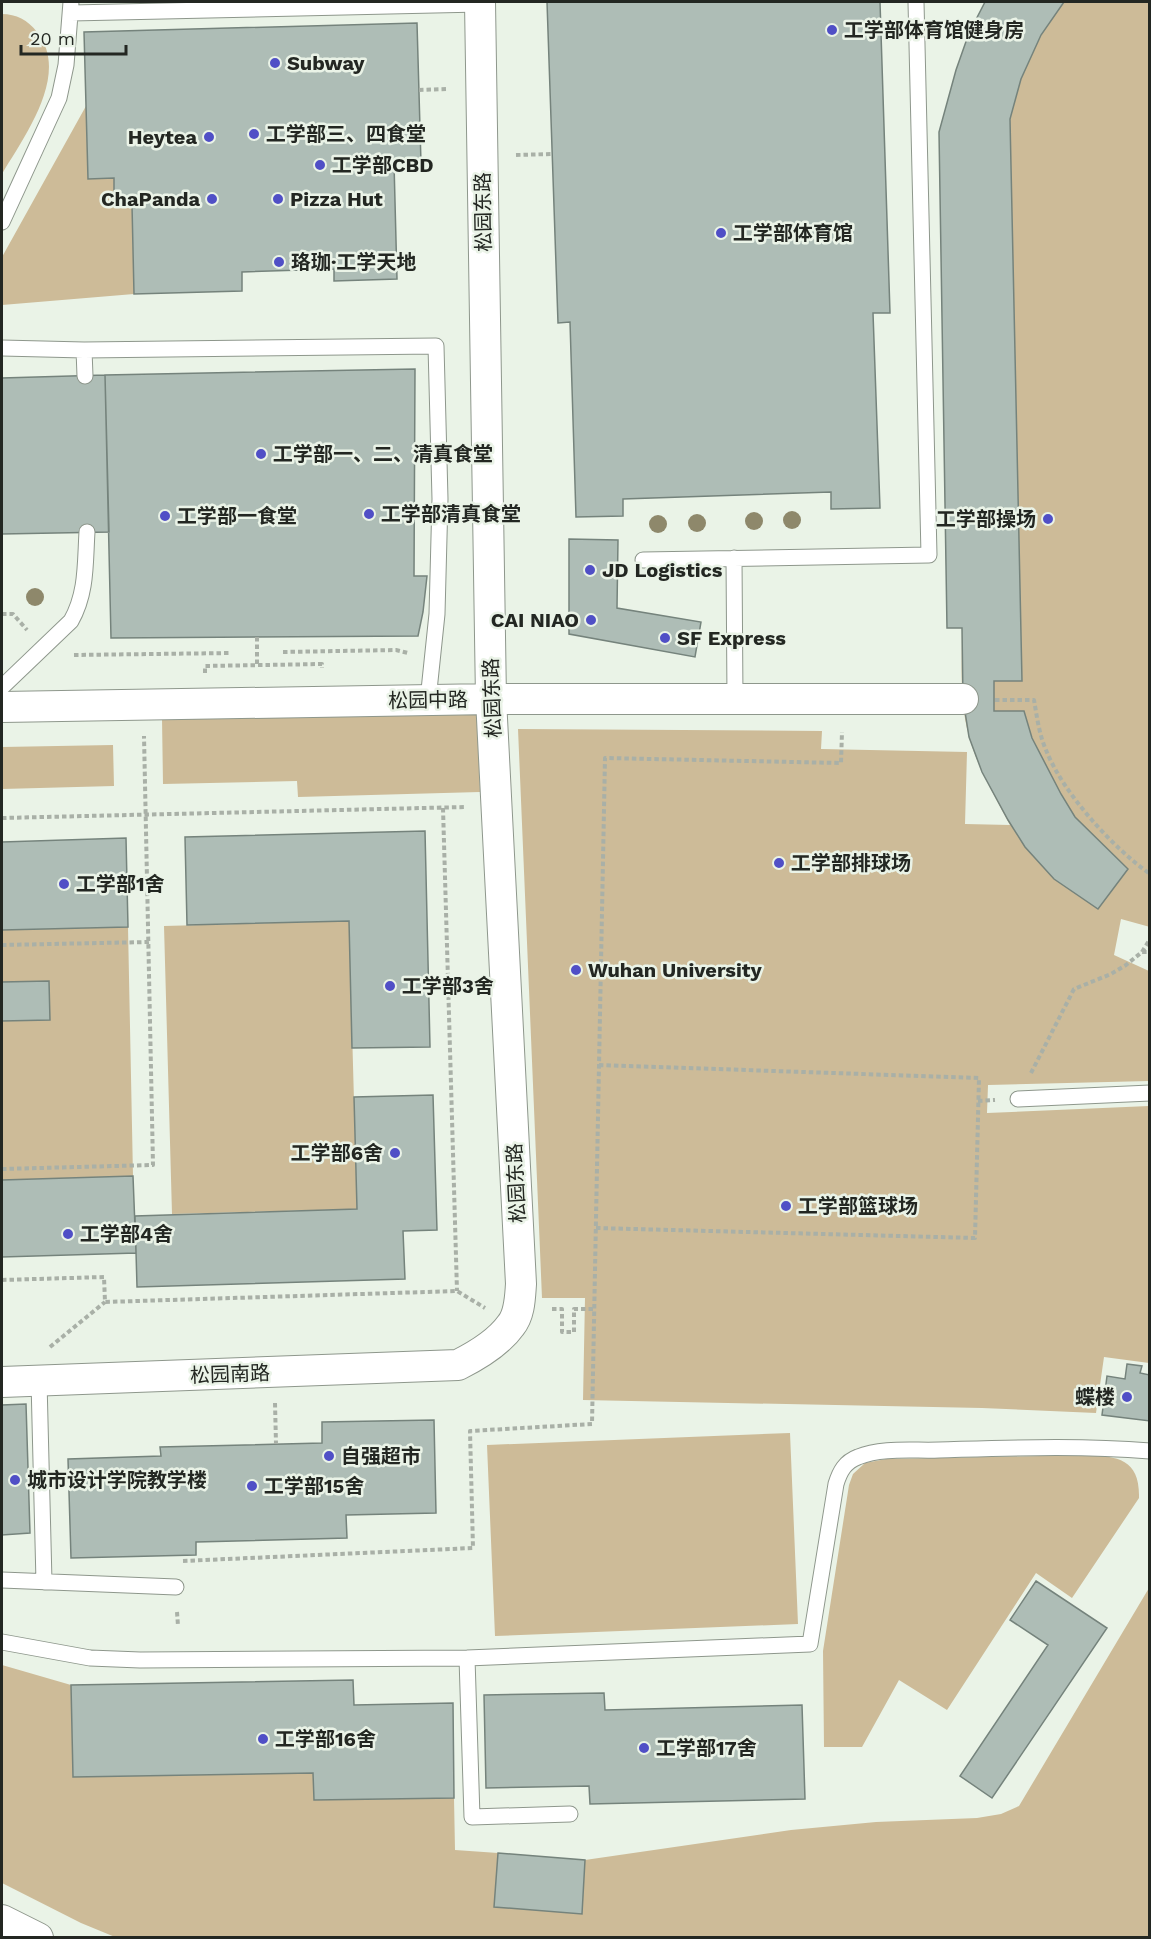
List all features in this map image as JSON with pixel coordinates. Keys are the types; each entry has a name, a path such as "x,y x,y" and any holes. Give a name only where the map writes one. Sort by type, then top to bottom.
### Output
{"street":[{"name":"松园东路","path":"458,1365 481,1352 512,1325 518,1308 521,1284 491,699 480,3"},
{"name":"松园中路","path":"2,707 491,699 963,699"},
{"name":"松园南路","path":"4,1382 458,1365"},
{"path":"2,1920 38,1938"}],"lane":[{"path":"643,560 929,555 916,2"},
{"path":"2,222 59,98 66,65 71,7 480,3"},
{"path":"2,348 84,350 436,346 440,499 437,614 428,700"},
{"path":"84,350 85,376"},
{"path":"2,687 71,621 78,609 84,586 87,532"},
{"path":"734,558 735,699"},
{"path":"1018,1099 1149,1093"},
{"path":"39,1381 44,1582"},
{"path":"2,1642 90,1658 140,1660 467,1658 810,1644 836,1484 844,1466 850,1460 876,1453 952,1450 1105,1447 1149,1451"},
{"path":"2,1580 176,1587"},
{"path":"467,1658 472,1817 570,1814"}],"path":[{"path":"2,614 13,614 50,655 231,653"},
{"path":"257,637 257,665"},
{"path":"283,652 396,650 432,659"},
{"path":"232,666 284,664"},
{"path":"994,700 1034,700 1046,751 1067,788 1086,814 1149,874"},
{"path":"2,1169 153,1165 143,704"},
{"path":"212,1560 473,1548 470,1431 592,1424 605,758 841,763"},
{"path":"2,818 443,808 457,1292 105,1302 4,1382"},
{"path":"1018,1099 1074,990 1126,965 1142,952 1149,939"},
{"path":"2,945 149,942"},
{"path":"1142,952 1149,952"},
{"path":"596,1228 975,1238 979,1089 979,1078 599,1065"},
{"path":"2,1280 104,1277 105,1302"},
{"path":"549,1309 562,1309 562,1332 574,1332 574,1309 595,1309"},
{"path":"273,1372 276,1444"}],"shaded area":[{"path":"985,2 1149,2 1150,927 1121,919 1114,955 1149,971 1149,1081 988,1085 987,1113 1149,1106 1149,1363 1104,1357 1096,1413 982,1408 583,1400 585,1298 542,1298 518,729 822,731 821,749 967,752 965,824 1010,825 982,770 969,736 962,696 962,628 947,628 939,132 965,50"},
{"path":"2,14 21,18 30,24 46,49 49,67 47,86 32,124 2,174"},
{"path":"86,106 88,179 114,178 115,205 132,205 134,294 2,305 2,257"},
{"path":"478,713 480,792 298,797 297,781 163,784 162,718"},
{"path":"113,745 114,786 2,789 2,747"},
{"path":"349,921 357,1209 172,1214 164,926"},
{"path":"128,927 133,1176 2,1180 2,930"},
{"path":"790,1433 798,1624 495,1636 487,1445"},
{"path":"1086,1455 1118,1459 1125,1463 1136,1475 1139,1498 1072,1598 1036,1573 947,1710 899,1680 862,1747 824,1747 823,1651 849,1485 853,1474 865,1463 886,1459"},
{"path":"1149,1588 1149,1937 115,1937 81,1923 2,1883 2,1665 71,1685 73,1777 313,1773 314,1800 454,1798 455,1850 498,1853 582,1913 585,1860 791,1830 876,1822 977,1818 1001,1814 1019,1806"}],"building":[{"name":"工学部体育馆","path":"547,2 880,2 890,313 873,313 880,508 831,509 831,492 623,499 623,516 576,517 570,322 558,323"},
{"path":"985,2 1064,2 1041,35 1021,79 1010,119 1022,681 994,681 994,711 1024,711 1032,738 1075,817 1128,869 1098,909 1054,879 1025,847 982,772 969,737 963,699 962,628 947,628 939,132 969,33"},
{"name":"工学部三、四食堂","path":"417,23 421,163 394,163 397,279 334,281 334,269 242,272 242,291 134,294 132,205 114,205 114,178 88,179 84,32"},
{"name":"工学部一、二、清真食堂","path":"415,369 414,576 427,576 418,636 111,638 105,375"},
{"path":"105,375 109,532 2,534 2,378"},
{"path":"569,539 618,540 617,608 701,622 695,657 569,634"},
{"name":"工学部3舍","path":"425,831 430,1047 352,1048 349,921 187,925 185,837"},
{"name":"工学部1舍","path":"126,838 128,927 2,930 2,842"},
{"path":"49,981 50,1020 2,1021 2,982"},
{"name":"工学部6舍","path":"433,1095 437,1230 403,1231 405,1279 137,1287 135,1216 357,1209 354,1097"},
{"name":"工学部4舍","path":"133,1176 136,1253 2,1257 2,1180"},
{"name":"蝶楼","path":"1127,1364 1142,1366 1140,1373 1150,1375 1150,1421 1102,1415 1107,1376 1125,1379"},
{"name":"城市设计学院教学楼","path":"26,1404 30,1533 2,1535 2,1405"},
{"name":"工学部15舍","path":"434,1420 436,1513 346,1515 347,1538 196,1542 196,1555 71,1558 68,1459 161,1456 160,1447 322,1443 322,1422"},
{"path":"1036,1581 1107,1628 992,1798 960,1776 1048,1645 1010,1620"},
{"name":"工学部16舍","path":"353,1680 354,1705 453,1703 454,1798 314,1800 313,1773 73,1777 71,1685"},
{"name":"工学部17舍","path":"604,1693 605,1710 802,1705 805,1799 590,1804 589,1786 486,1788 484,1695"},
{"path":"498,1853 585,1860 582,1914 494,1907"}],"place":[{"name":"工学部体育馆健身房","path":"832,30"},
{"name":"Subway","path":"275,63"},
{"name":"工学部三、四食堂","path":"254,134"},
{"name":"Heytea","path":"209,137"},
{"name":"工学部CBD","path":"320,165"},
{"name":"ChaPanda","path":"212,199"},
{"name":"Pizza Hut","path":"278,199"},
{"name":"工学部体育馆","path":"721,233"},
{"name":"珞珈·工学天地","path":"279,262"},
{"name":"工学部一、二、清真食堂","path":"261,454"},
{"name":"工学部清真食堂","path":"369,514"},
{"name":"工学部一食堂","path":"165,516"},
{"name":"工学部操场","path":"1048,519"},
{"name":"JD Logistics","path":"590,570"},
{"name":"CAI NIAO","path":"591,620"},
{"name":"SF Express","path":"665,638"},
{"name":"工学部排球场","path":"779,863"},
{"name":"工学部1舍","path":"64,884"},
{"name":"Wuhan University","path":"576,970"},
{"name":"工学部3舍","path":"390,986"},
{"name":"工学部6舍","path":"395,1153"},
{"name":"工学部篮球场","path":"786,1206"},
{"name":"工学部4舍","path":"68,1234"},
{"name":"蝶楼","path":"1127,1397"},
{"name":"自强超市","path":"329,1456"},
{"name":"城市设计学院教学楼","path":"15,1480"},
{"name":"工学部15舍","path":"252,1486"},
{"name":"工学部16舍","path":"263,1739"},
{"name":"工学部17舍","path":"644,1748"}]}
